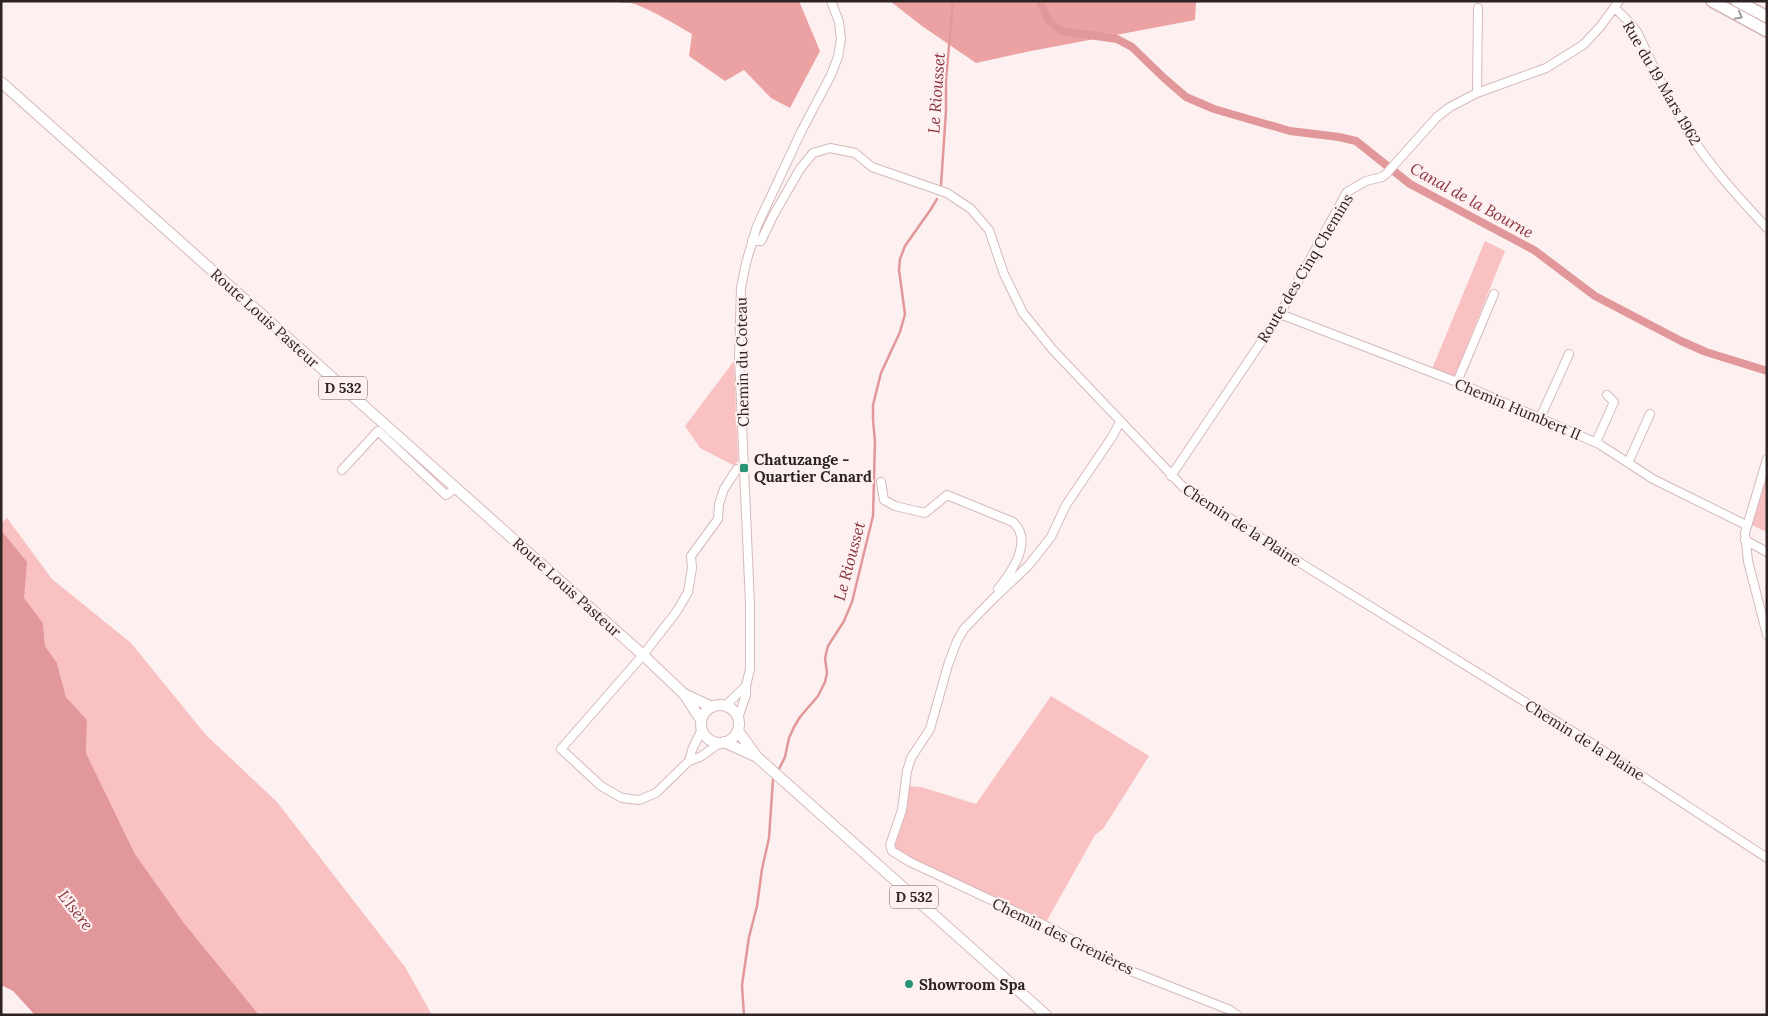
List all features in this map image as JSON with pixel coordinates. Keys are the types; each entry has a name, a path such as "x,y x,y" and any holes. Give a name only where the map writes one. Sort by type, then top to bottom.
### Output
{"highway":[{"path":"1712,1 1767,31"},
{"path":"1737,1 1767,17"}],"main road":[{"name":"Route Louis Pasteur","path":"1,82 643,655 684,694 702,724"},
{"name":"Route Louis Pasteur","path":"684,694 712,707"},
{"path":"725,706 733,710 738,718 738,731 732,738 722,743 709,739 702,724 705,712 712,707 725,706"},
{"name":"D 532","path":"738,731 757,757 1046,1015"},
{"name":"D 532","path":"722,743 757,757"}],"street":[{"name":"Chemin du Coteau","path":"738,718 746,695 750,669 750,604 739,356 741,288 752,241 763,212 831,75 838,57 841,39 839,22 831,1"},
{"name":"Route des Cinq Chemins","path":"1171,476 1280,314 1347,192 1366,181 1382,177 1386,174 1437,117 1450,106 1477,93 1546,68 1583,44 1600,27 1617,5"},
{"name":"Rue du 19 Mars 1962","path":"1617,5 1637,32 1668,97 1693,140 1767,228"},
{"path":"1477,93 1478,8"},
{"name":"Chemin de la Plaine","path":"752,241 761,242 773,216 800,169 813,153 830,148 855,153 872,167 947,193 971,209 989,230 1004,274 1023,313 1047,343 1187,491 1205,504 1588,741 1767,858"},
{"path":"1457,382 1494,294"},
{"name":"Chemin Humbert II","path":"1280,314 1457,382 1596,442 1653,479 1746,525"},
{"path":"1540,418 1569,354"},
{"path":"1596,442 1614,402 1607,396"},
{"path":"1628,463 1650,414"},
{"path":"984,607 1028,566 1051,537 1066,505 1120,422"},
{"path":"342,470 378,431 446,495 456,488"},
{"path":"1767,459 1746,525 1745,540 1748,561 1767,634"},
{"path":"722,743 689,761 656,794 639,800 622,798 601,786 561,749 666,627 688,592 692,556 718,519 719,504 724,489 737,469 744,468"},
{"path":"882,482 884,500 896,506 925,513 947,495 1013,522 1017,526 1022,542 1020,553 1002,584 984,607"},
{"path":"1745,540 1767,552"},
{"name":"Chemin des Grenières","path":"984,607 964,629 958,641 948,665 930,729 911,758 907,771 902,810 890,845 892,851 910,862 1053,930 1118,966 1215,1004 1237,1015"},
{"path":"725,706 746,686"},
{"path":"689,761 702,724"}],"shaded area":[{"path":"616,1 799,1 820,51 790,108 771,98 744,70 725,81 689,56 692,34 633,3"},
{"path":"890,1 1196,1 1195,20 976,63 922,26"},
{"path":"1485,241 1505,251 1454,378 1432,369"},
{"path":"734,361 738,460 735,466 700,448 685,426"},
{"path":"1767,470 1767,532 1749,524"},
{"path":"7,518 52,579 131,643 206,735 277,802 405,967 432,1015 259,1015 184,923 135,854 86,753 87,720 66,697 57,663 45,646 43,623 23,598 26,562 1,530 1,523"},
{"path":"1051,696 1149,756 1103,829 1095,835 1045,924 901,854 893,847 909,786 921,787 976,804"}],"water":[{"name":"L'Isère","path":"1,530 27,562 24,598 43,623 45,646 57,663 66,697 87,720 86,753 135,854 184,923 259,1015 35,1015 13,991 1,985"}],"waterway":[{"name":"Le Riousset","path":"941,185 946,80 953,1"},
{"name":"Canal de la Bourne","path":"1039,1 1050,22 1061,31 1117,39 1132,47 1186,97 1214,109 1290,131 1356,141 1410,184 1534,250 1595,296 1706,352 1767,371"},
{"name":"Le Riousset","path":"778,771 785,757 789,738 794,727 818,696 825,682 827,673 825,658 828,646 844,621 852,602 873,516 875,441 873,405 881,373 900,332 905,314 899,270 900,259 905,246 937,199"},
{"name":"Le Riousset","path":"744,1015 742,985 749,937 757,906 762,869 769,838 773,779 775,776"}],"place":[{"name":"Chatuzange - Quartier Canard","path":"744,468"},
{"name":"Showroom Spa","path":"909,984"}]}
